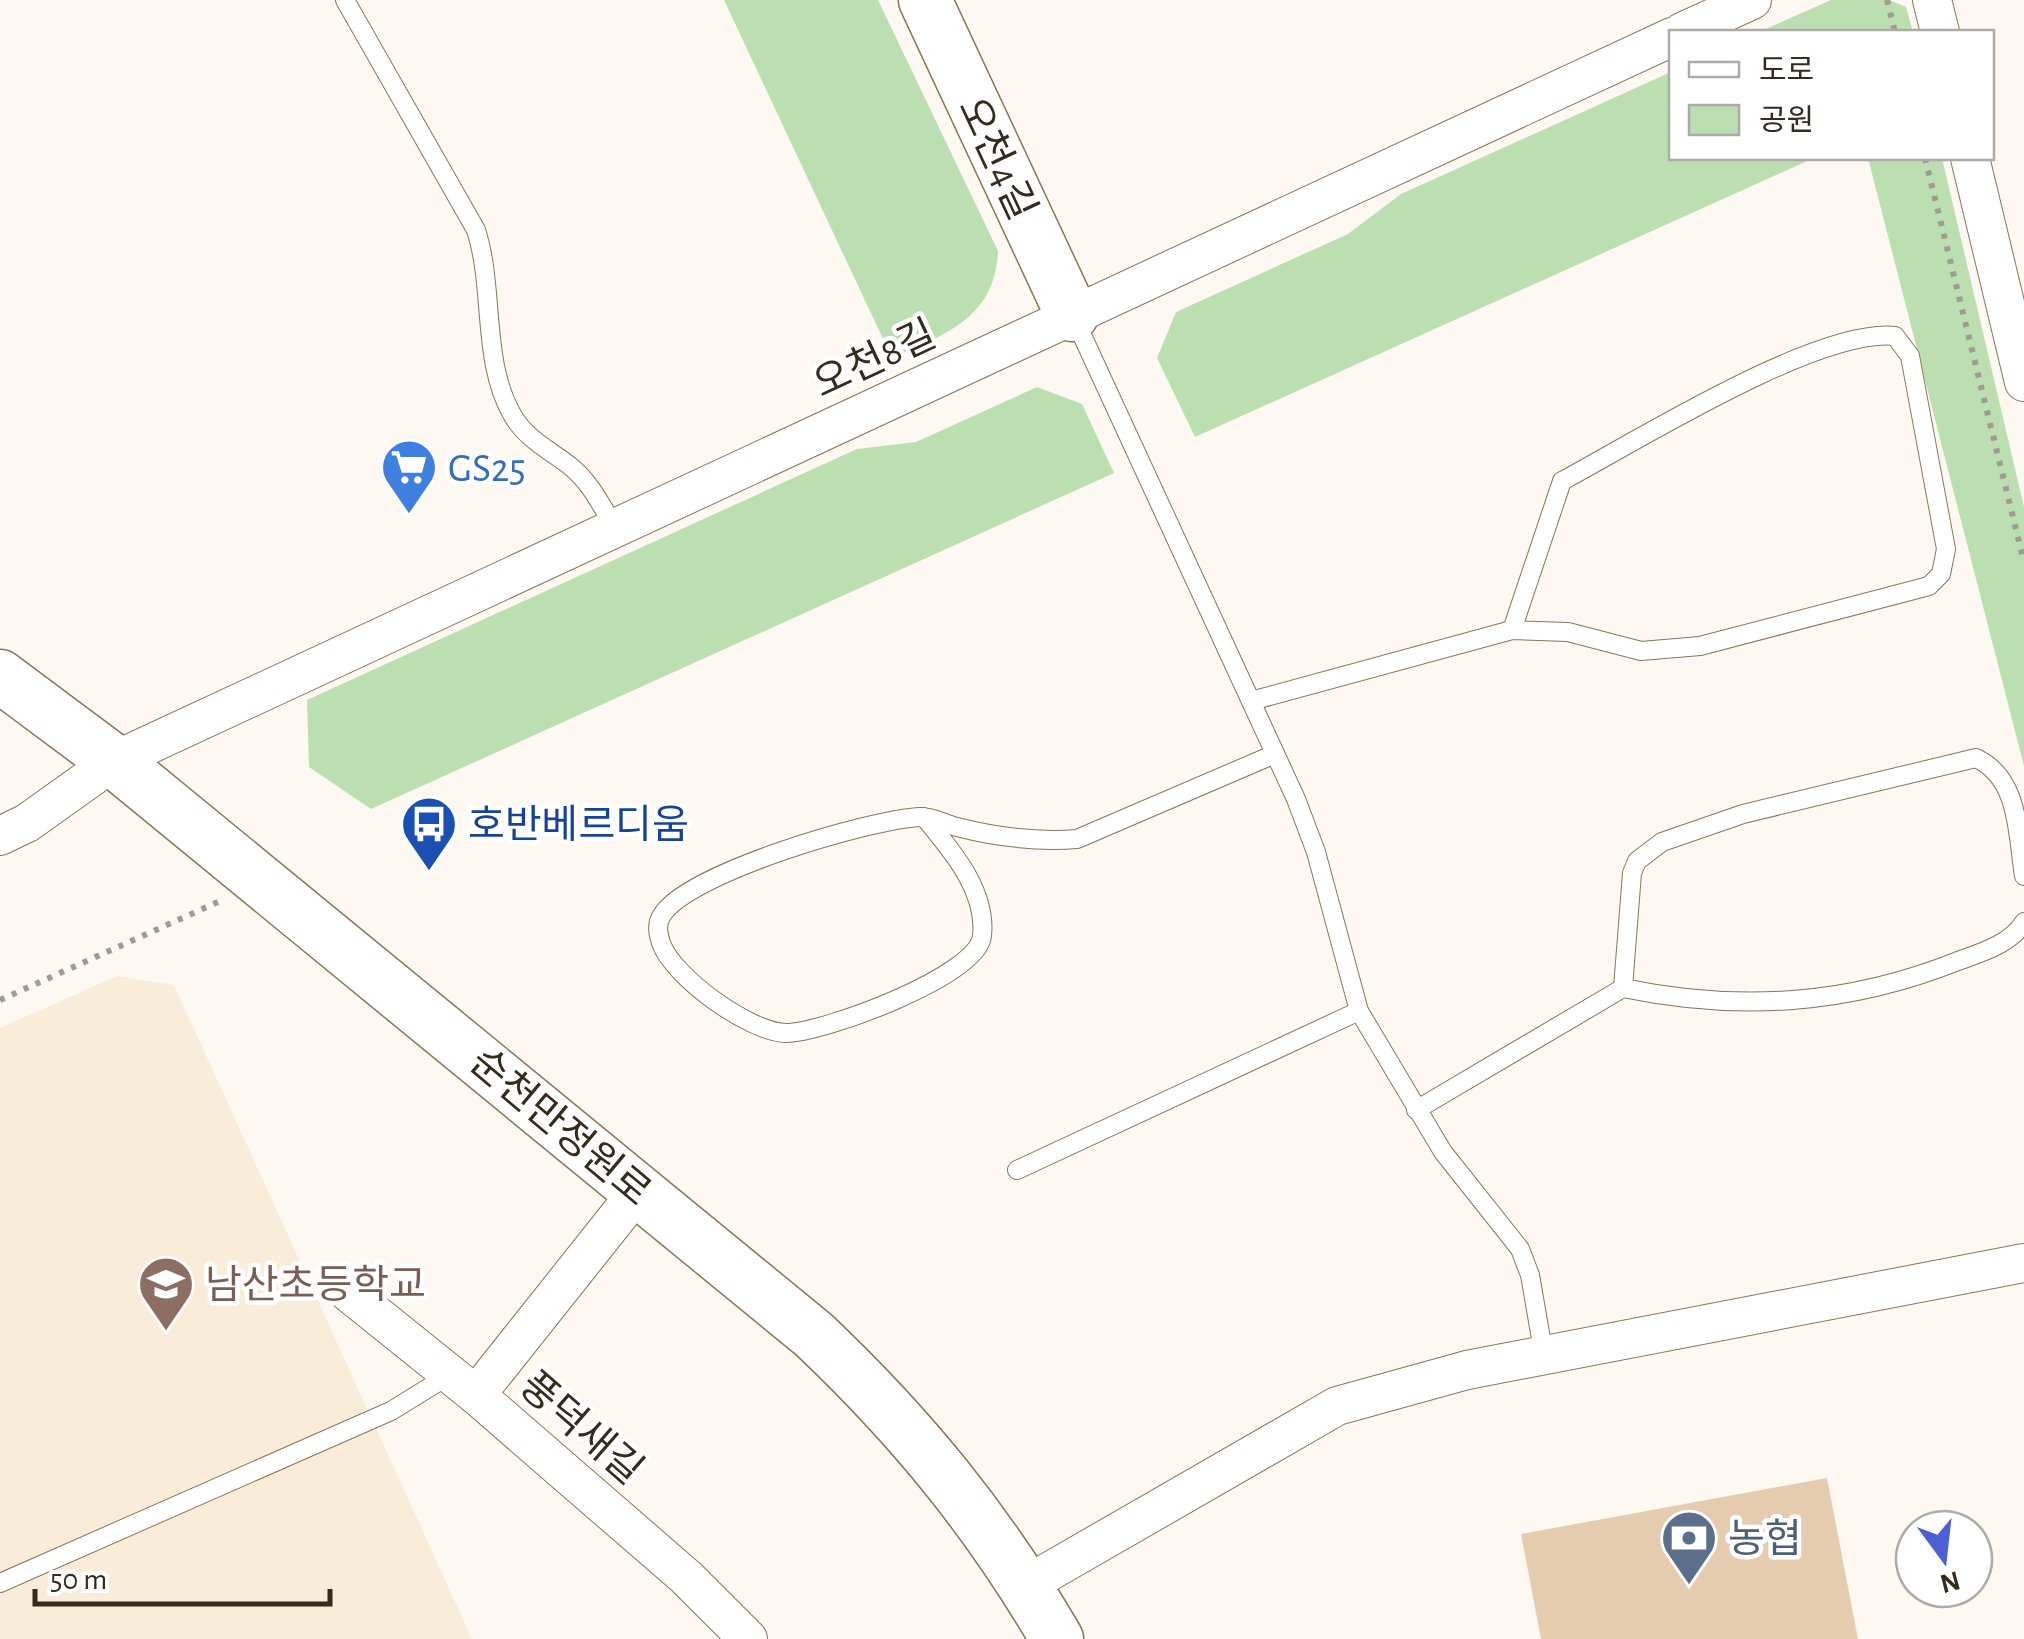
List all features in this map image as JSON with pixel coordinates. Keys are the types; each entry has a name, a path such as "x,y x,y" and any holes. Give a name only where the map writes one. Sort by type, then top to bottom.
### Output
{"main road":[{"name":"오천4길","path":"925,0 1072,315"},
{"name":"순천만정원로","path":"0,676 114,761 264,882 814,1335 892,1409 1026,1585 1057,1639"}],"street":[{"path":"1686,30 1752,0"},
{"path":"1932,0 1940,30"},
{"name":"오천8길","path":"114,761 1669,38"},
{"path":"1970,160 2024,382"},
{"path":"0,836 27,823 114,761"},
{"path":"463,1384 639,1190"},
{"path":"1026,1585 1337,1406 1468,1370 2024,1263"},
{"name":"풍덕새길","path":"349,1292 463,1384 686,1577 748,1639"}],"lane":[{"path":"346,0 476,230 487,265 488,308 503,394 514,418 538,445 590,484 615,528"},
{"path":"1072,315 1276,754 1316,852 1359,1011 1416,1110 1484,1208 1520,1249 1530,1275 1544,1356"},
{"path":"1251,701 1512,630 1568,632 1641,652 1700,646 1929,586 1941,574 1946,549 1910,356 1895,336 1875,334 1829,346 1724,394 1562,480 1512,630"},
{"path":"924,817 957,858 972,884 982,917 982,941 961,968 856,1016 807,1032 781,1033 694,987 665,954 657,931 661,916 674,902 762,857 869,824 924,817 1042,842 1076,839 1276,754"},
{"path":"1624,988 1632,873 1637,861 1662,842 1742,814 1976,758 1993,766 2005,782 2024,876"},
{"path":"1416,1110 1624,988 1686,1001 1771,1004 1850,996 1993,948 2024,922"},
{"path":"1017,1170 1359,1011"},
{"path":"0,1583 463,1384"}],"path":[{"path":"1887,0 1894,30"},
{"path":"1925,160 2024,562"},
{"path":"0,1000 264,882"}],"shaded area":[{"name":"남산초등학교","path":"117,976 174,985 472,1639 0,1639 0,1028"}],"green space":[{"path":"724,0 878,0 998,251 988,293 964,321 892,358"},
{"path":"1831,0 1889,0 1906,7 1912,30 1764,30"},
{"path":"1669,73 1669,160 1810,160 1195,437 1157,358 1176,312 1348,234 1401,194"},
{"path":"1869,160 1942,160 2024,507 2024,766"},
{"path":"1037,387 1082,404 1114,473 371,809 309,767 307,700 857,449 916,442"}],"building":[{"name":"농협","path":"1827,1478 1858,1639 1541,1639 1521,1534"}],"place":[{"name":"GS25","path":"409,516"},
{"name":"호반베르디움","path":"429,873"},
{"name":"남산초등학교","path":"166,1333"},
{"name":"농협","path":"1689,1587"}]}
